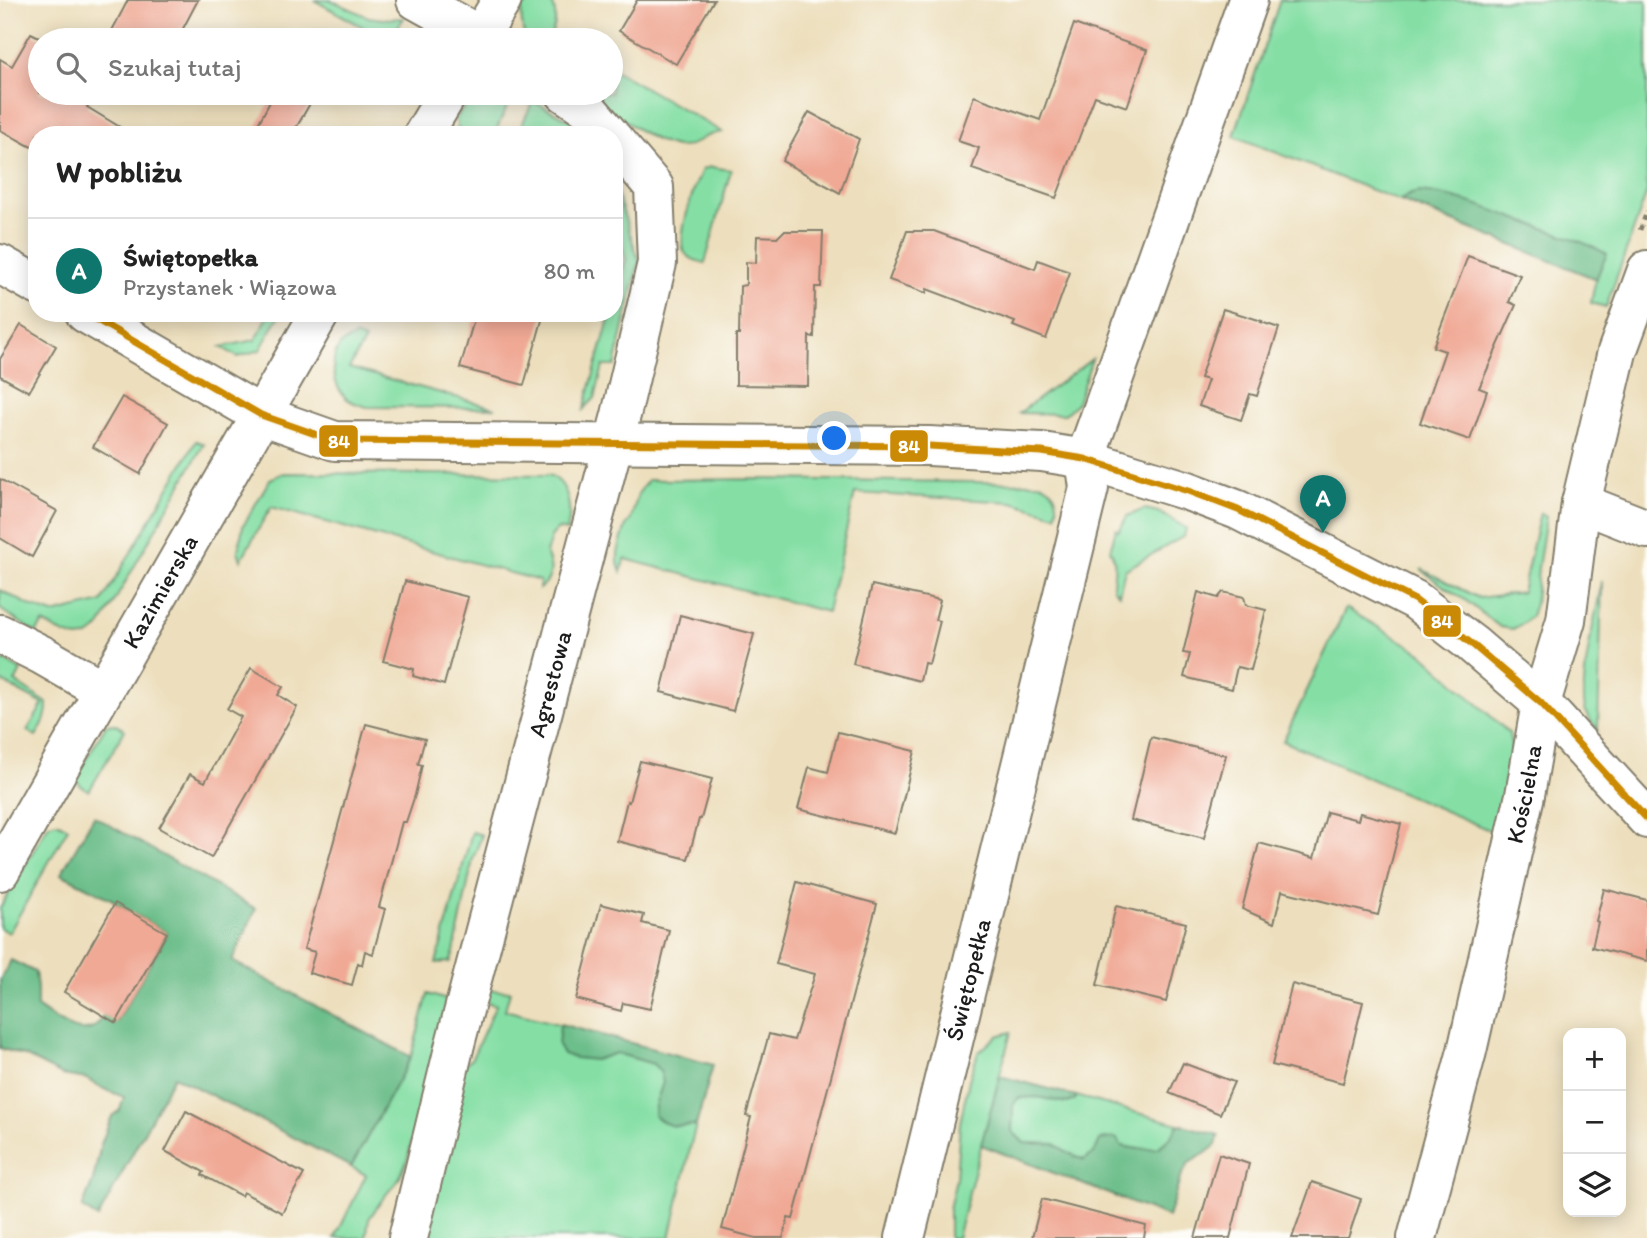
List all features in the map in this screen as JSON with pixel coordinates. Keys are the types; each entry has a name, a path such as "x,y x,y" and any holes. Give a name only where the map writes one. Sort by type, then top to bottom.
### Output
{"street":[{"path":"416,0 463,28"},
{"path":"488,28 502,0"},
{"name":"Świętopełka","path":"905,1238 1089,488 1085,459 1248,0"},
{"path":"429,126 441,105"},
{"path":"583,105 602,126"},
{"name":"Agrestowa","path":"408,1238 455,1044 614,444 657,262 654,187 623,151"},
{"path":"0,264 28,280"},
{"name":"Kościelna","path":"1417,1238 1473,1024 1525,795 1541,703 1566,620 1581,503 1617,352 1647,270"},
{"path":"101,322 261,415 335,441 929,446 1042,452 1085,459 1188,491 1238,510 1415,600 1541,703 1647,819"},
{"name":"Kazimierska","path":"0,871 315,322"},
{"path":"1581,503 1647,529"},
{"path":"0,634 103,690"}],"green space":[{"path":"314,0 331,0 368,17 404,18 397,28 363,27"},
{"path":"525,0 551,0 555,11 553,28 523,28 522,10"},
{"path":"1280,0 1647,0 1647,192 1606,307 1591,303 1596,278 1234,136"},
{"path":"623,75 722,132 682,147 672,146 647,135 604,105 623,105"},
{"path":"467,105 508,105 498,126 457,126 456,119"},
{"path":"531,105 541,105 578,126 521,126"},
{"path":"711,167 731,170 705,263 694,260 685,253 683,237 690,203 702,169"},
{"path":"1419,192 1473,203 1566,236 1607,254 1596,279 1400,200"},
{"path":"623,212 639,261 615,366 603,366 595,398 584,409 608,322 623,322 623,270 626,259 623,250"},
{"path":"265,322 276,322 260,350 238,357 221,347 255,340"},
{"path":"355,336 365,340 349,368 496,408 367,407 350,401 335,380 334,358 340,345"},
{"path":"1092,359 1077,403 1065,414 1019,413"},
{"path":"196,441 204,444 101,625 94,632 81,638 74,637 43,623 36,633 0,609 0,590 53,614 102,602"},
{"path":"283,473 548,475 555,478 565,491 569,524 567,531 558,529 552,535 546,553 550,573 539,589 540,581 271,507 241,560 238,551 243,526 270,479"},
{"path":"648,480 1040,483 1052,491 1057,510 1056,515 1012,502 855,493 827,612 625,559 621,572 618,554 621,541 638,494"},
{"path":"1145,509 1158,512 1186,528 1184,536 1125,570 1119,594 1113,588 1114,564 1110,550 1116,529 1119,531 1127,516"},
{"path":"1540,513 1546,517 1535,604 1531,616 1513,629 1500,627 1421,569 1479,598 1522,592"},
{"path":"1602,581 1598,730 1586,712 1584,685"},
{"path":"1346,608 1422,653 1509,733 1516,774 1498,834 1283,741"},
{"path":"0,658 21,670 15,682 47,703 44,721 36,736 27,731 43,704 0,681"},
{"path":"115,724 125,730 89,791 75,778 106,725"},
{"path":"94,816 256,909 232,961 411,1057 351,1167 174,1076 98,1218 82,1208 93,1181 101,1144 112,1116 120,1110 124,1097 87,1079 62,1075 25,1056 0,1048 0,980 11,960 35,972 37,1007 56,1020 79,1030 94,1027 104,1015 117,1022 167,933 115,901 61,874"},
{"path":"57,822 68,828 9,933 0,928 0,908 49,824"},
{"path":"472,832 482,835 473,859 454,952 450,962 436,963"},
{"path":"490,990 510,991 505,1010 713,1065 692,1140 670,1238 416,1238 461,1068 472,1058 496,1005 485,1000 485,995"},
{"path":"428,994 447,1000 446,1013 439,1027 441,1045 407,1161 399,1179 369,1219 366,1238 335,1238 366,1175 351,1167 411,1057"},
{"path":"560,1024 713,1065 696,1125 669,1125 654,1115 663,1082 660,1071 653,1064 616,1053 595,1060 563,1054 558,1045"},
{"path":"1011,1032 957,1238 949,1238 949,1209 956,1178 960,1123 969,1080 978,1053 997,1036"},
{"path":"1000,1076 1076,1096 1075,1100 1067,1103 1037,1097 1018,1098 1013,1105 1012,1131 1024,1143 1055,1144 1084,1160 1094,1153 1100,1140 1116,1138 1122,1146 1138,1149 1158,1148 1170,1138 1179,1124 1219,1135 1216,1145 1189,1163 1181,1177 1168,1217 981,1145"},
{"path":"1076,1096 1179,1124 1170,1138 1158,1148 1138,1149 1122,1146 1094,1153 1084,1160 1055,1144 1024,1143 1012,1131 1013,1104 1018,1098 1037,1097 1067,1103 1075,1100"}],"building":[{"path":"128,0 198,0 183,28 113,28"},
{"path":"637,0 714,0 676,64 623,33 621,28"},
{"path":"1074,24 1147,50 1127,107 1095,96 1056,198 972,169 979,148 958,141 974,96 1040,120"},
{"path":"28,38 28,105 88,105 87,107 118,126 28,126 28,145 0,130 0,59 12,66"},
{"path":"268,105 309,105 297,126 257,126"},
{"path":"809,112 859,139 840,193 782,161"},
{"path":"784,231 823,231 821,287 815,287 814,337 809,336 808,386 736,385 736,335 739,335 740,286 746,285 746,262 756,263 757,236 778,237"},
{"path":"907,231 934,231 1035,269 1038,260 1070,272 1046,339 1013,326 1015,322 927,289 926,293 889,280"},
{"path":"1468,256 1520,275 1509,302 1516,305 1479,388 1487,391 1470,440 1420,423 1445,351 1433,347"},
{"path":"1223,309 1279,328 1257,396 1250,394 1241,420 1199,406 1208,380 1200,378"},
{"path":"473,322 542,322 524,385 460,368"},
{"path":"21,325 56,346 29,392 0,376 0,359"},
{"path":"122,397 168,423 140,474 93,447"},
{"path":"0,479 57,511 32,557 0,538"},
{"path":"405,581 468,597 444,685 413,676 414,669 383,661"},
{"path":"872,585 940,600 935,620 940,621 929,664 924,663 920,681 853,664"},
{"path":"1198,592 1218,598 1223,592 1244,597 1246,605 1266,610 1251,670 1237,667 1232,689 1184,677 1190,654 1183,653"},
{"path":"680,615 754,634 733,711 661,692"},
{"path":"251,668 283,687 278,695 297,707 211,858 159,828 190,774 205,782 241,717 227,709"},
{"path":"366,724 425,739 418,764 422,765 415,795 406,822 402,822 379,907 385,909 373,954 365,951 362,965 358,963 352,985 309,973 315,952 304,949"},
{"path":"838,732 915,751 895,833 798,809 809,767 828,772"},
{"path":"1151,737 1226,755 1204,838 1131,820"},
{"path":"640,761 712,779 688,859 617,841"},
{"path":"1327,812 1358,820 1360,813 1401,824 1378,915 1282,891 1274,923 1242,909 1259,843 1314,858"},
{"path":"797,882 877,904 793,1219 788,1218 783,1238 756,1238 722,1229 751,1117 746,1116 769,1034 794,1040 815,974 776,964"},
{"path":"1604,889 1647,900 1647,961 1592,947"},
{"path":"115,903 167,933 116,1023 64,992"},
{"path":"601,904 644,915 642,923 669,930 650,1009 623,1003 621,1011 576,999"},
{"path":"1116,906 1186,923 1166,1002 1097,985"},
{"path":"1292,984 1363,1002 1343,1083 1272,1065"},
{"path":"1183,1063 1234,1082 1220,1114 1169,1093"},
{"path":"186,1111 304,1174 282,1213 243,1192 241,1196 165,1151"},
{"path":"1219,1154 1249,1164 1230,1238 1195,1238"},
{"path":"1312,1182 1361,1199 1348,1238 1292,1238"},
{"path":"1042,1199 1146,1226 1144,1238 1032,1238"}],"transit line":[{"name":"84","path":"101,322 261,415 335,441 929,446 1042,452 1085,459 1188,491 1238,510 1415,600 1541,703 1647,819"}],"place":[{"name":"Świętopełka","path":"1323,533"}]}
